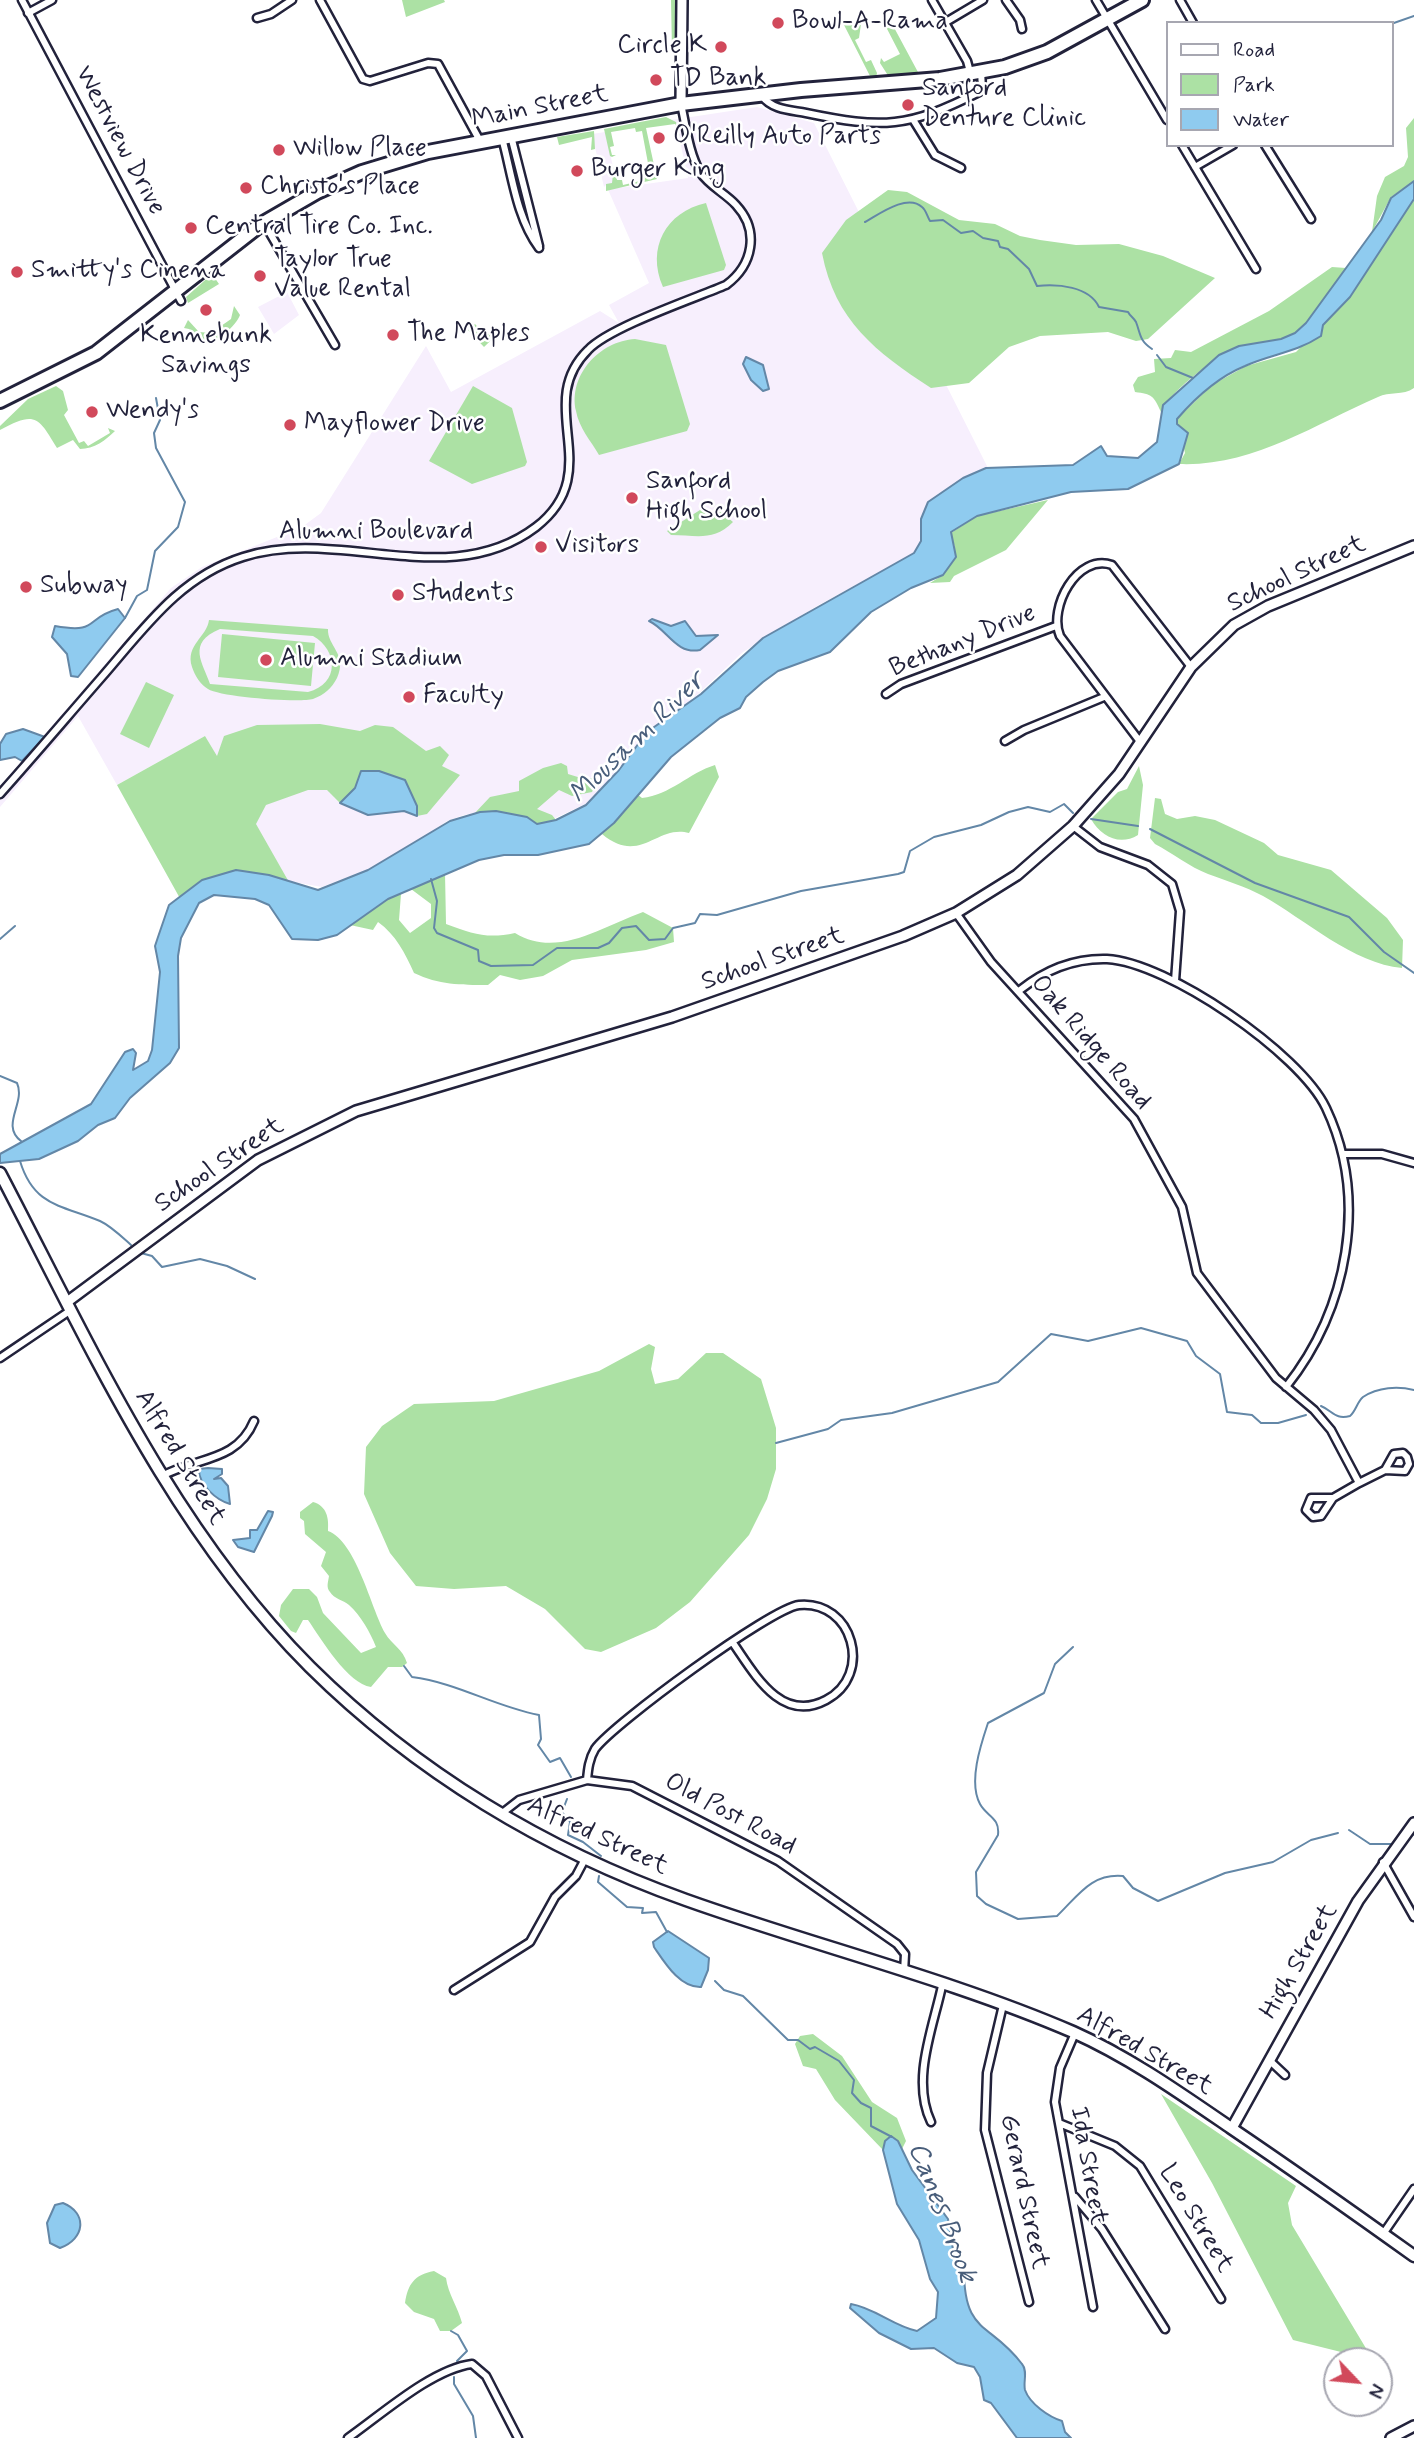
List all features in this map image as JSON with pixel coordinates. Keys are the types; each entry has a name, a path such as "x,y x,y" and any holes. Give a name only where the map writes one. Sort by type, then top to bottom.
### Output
{"highway":[{"name":"Main Street","path":"0,401 96,353 180,296 264,223 317,192 362,172 428,152 681,104 976,73 1027,61 1142,0"}],"main road":[{"name":"Alfred Street","path":"0,1173 162,1476 198,1532 236,1584 310,1667 394,1741 502,1815 585,1859 684,1900 904,1972 1075,2033 1146,2071 1414,2256"}],"street":[{"name":"Westview Drive","path":"22,0 180,296"},
{"path":"29,13 52,0"},
{"path":"257,18 271,14 292,0"},
{"path":"320,0 362,78 370,81 428,63 438,64 481,142"},
{"path":"681,104 682,0"},
{"path":"761,94 776,107 853,123 877,125 914,121 979,92 982,88 976,73 932,0"},
{"path":"946,22 983,0"},
{"path":"1006,0 1020,20 1022,29"},
{"path":"1096,0 1166,118"},
{"path":"1180,0 1192,21"},
{"name":"Alumni Boulevard","path":"0,794 159,609 191,583 221,566 245,556 300,547 439,557 473,556 508,545 544,519 562,499 569,483 566,395 570,376 581,358 604,337 726,285 737,276 748,256 751,243 748,223 736,205 699,171 681,104"},
{"path":"914,121 935,155 961,167"},
{"path":"507,137 539,247 530,235 521,212 507,137"},
{"path":"1183,147 1256,269"},
{"path":"1195,167 1230,147"},
{"path":"1266,147 1311,219"},
{"path":"264,223 335,345"},
{"name":"School Street","path":"69,1306 218,1187 258,1160 356,1111 672,1017 904,936 956,913 1017,875 1073,826 1102,794 1141,743 1191,667 1219,637 1249,615 1414,546"},
{"path":"1141,743 1104,697 1056,626 1059,603 1072,582 1092,565 1108,564 1123,576 1191,667"},
{"name":"Bethany Drive","path":"886,694 901,684 1056,626"},
{"path":"1005,741 1024,730 1104,697"},
{"path":"1073,826 1100,847 1148,865 1172,884 1180,911 1175,981"},
{"name":"Oak Ridge Road","path":"956,913 974,943 1020,990 1134,1119 1182,1207 1197,1273 1267,1367 1314,1410 1331,1430 1359,1483"},
{"path":"1020,990 1054,968 1094,959 1132,963 1175,981 1236,1020 1296,1070 1326,1107 1343,1154 1350,1212 1345,1260 1314,1345 1286,1387"},
{"path":"1343,1154 1382,1154 1414,1163"},
{"path":"0,1358 69,1306"},
{"path":"162,1476 185,1464 209,1459 236,1447 246,1438 254,1420"},
{"path":"1333,1498 1385,1470"},
{"path":"587,1780 592,1755 608,1735 733,1643 783,1609 809,1605 825,1610 845,1627 853,1645 853,1665 844,1685 828,1699 808,1706 794,1705 769,1692 733,1643"},
{"name":"Old Post Road","path":"502,1815 519,1800 587,1780 619,1782 648,1792 785,1866 897,1944 905,1954 904,1972"},
{"name":"High Street","path":"1232,2128 1383,1862 1414,1823"},
{"path":"454,1990 530,1942 555,1897 576,1876 585,1859"},
{"path":"1383,1862 1414,1917"},
{"path":"931,2122 924,2106 922,2086 942,1986"},
{"name":"Gerard Street","path":"1003,2006 987,2073 985,2130 1029,2302"},
{"name":"Ida Street","path":"1075,2033 1057,2081 1055,2102 1093,2307"},
{"path":"1269,2060 1285,2075"},
{"name":"Leo Street","path":"1059,2123 1115,2146 1140,2166 1221,2299"},
{"path":"1383,2234 1414,2189"},
{"path":"1074,2196 1102,2229 1165,2329"},
{"path":"348,2438 450,2370 472,2364 486,2376 518,2438"},
{"path":"1391,2438 1414,2426"}],"shaded area":[{"name":"Sanford High School","path":"757,107 814,123 988,468 963,478 935,496 922,516 920,545 913,554 817,606 743,652 695,697 639,741 616,777 586,804 542,824 475,813 464,815 447,821 408,848 372,868 322,887 288,881 205,736 117,785 78,716 0,807 0,786 171,588 202,567 302,527 321,513 426,346 451,392 600,311 619,323 609,305 649,283 606,185 604,187 592,134 605,132 618,188 688,178 676,123 671,120"},
{"path":"287,292 299,315 274,334 258,307"}],"green space":[{"path":"402,0 444,0 445,2 406,17"},
{"path":"671,0 679,0 677,44 672,50"},
{"path":"890,20 919,74 889,77 880,63 881,58 884,62 900,54 884,23"},
{"path":"861,24 859,38 855,40 866,62 871,60 877,73 876,78 871,78 844,25"},
{"path":"666,117 676,122 680,137 675,124 646,128 657,179 606,191 606,184 612,183 614,166 619,166 615,168 617,180 622,180 623,185 640,181 640,177 650,174 642,131 636,132 635,128 611,132 614,146 610,147 612,155 616,155 612,157 604,129"},
{"path":"1414,118 1414,181 1391,197 1372,232 1377,196 1385,177 1404,166 1408,157 1406,128"},
{"path":"594,131 595,149 591,150 592,137 559,145 557,137"},
{"path":"888,190 907,192 959,220 995,224 1020,236 1040,240 1076,245 1119,244 1163,256 1215,278 1148,339 1136,341 1108,332 1040,336 1009,347 969,383 931,388 876,347 848,316 828,277 822,253 846,220"},
{"path":"1414,199 1414,388 1382,395 1257,452 1206,463 1179,464 1185,453 1177,419 1212,385 1246,366 1296,352 1350,297"},
{"path":"706,203 726,265 724,270 663,287 657,259 663,234 680,214"},
{"path":"1332,267 1346,268 1317,311 1296,332 1282,339 1230,350 1183,385 1161,412 1152,397 1135,392 1133,385 1138,377 1155,372 1154,359 1171,358 1175,350 1191,352 1269,311"},
{"path":"212,274 219,284 188,303 186,297"},
{"path":"234,306 240,315 229,330 217,338 200,341 189,329 184,328 188,320 199,332 211,333 231,319"},
{"path":"475,324 484,334 503,329 484,347 468,330"},
{"path":"635,339 666,345 690,424 687,431 599,455 582,429 576,411 577,385 589,362 599,353 622,341"},
{"path":"56,386 63,391 68,410 64,415 79,443 84,441 88,446 110,433 108,428 115,431 99,443 80,449 73,440 57,448 45,429 34,420 21,420 0,430 0,426 28,399"},
{"path":"473,386 512,408 527,462 525,466 472,484 429,461"},
{"path":"1048,500 1006,550 954,576 950,582 930,583 943,575 955,548 951,533 977,516"},
{"path":"700,510 721,512 733,522 718,532 704,536 671,535 667,531"},
{"path":"209,620 328,629 339,656 340,670 333,685 313,699 277,700 215,692 196,677 191,659 191,653","holes":["220,629 313,636 327,650 332,666 326,682 308,692 210,684 201,661 200,647 203,641"]},
{"name":"Alumni Stadium","path":"222,634 315,643 311,686 218,677"},
{"path":"146,682 174,695 149,748 120,734"},
{"path":"320,724 360,731 375,725 393,727 426,751 440,746 449,755 442,766 460,775 427,814 417,816 417,806 361,771 355,788 340,803 327,790 308,790 266,805 256,824 302,905 256,885 182,902 117,785 205,736 217,756 224,736 257,725"},
{"path":"561,763 567,766 568,774 581,778 599,778 592,792 572,796 559,790 537,809 552,815 556,820 537,824 515,815 474,814 490,797 519,791 519,781 543,768"},
{"path":"715,765 719,777 689,833 667,834 638,845 627,846 615,843 602,834 637,794 642,798 662,793"},
{"path":"1139,766 1143,785 1138,835 1118,840 1100,831 1091,819 1118,792 1127,789"},
{"path":"1155,798 1161,799 1165,814 1177,819 1195,816 1215,820 1264,843 1278,855 1331,870 1387,918 1403,940 1402,968 1384,965 1348,950 1263,896 1201,871 1155,844 1150,838"},
{"path":"445,873 446,924 464,930 488,935 515,933 547,943 563,942 643,912 673,928 674,942 646,950 572,960 543,976 520,980 500,975 488,985 459,984 432,980 414,973 399,945 378,922 373,930 350,925 388,899 401,894 399,920 410,933 431,918 431,904 411,889"},
{"path":"649,1344 655,1347 651,1369 655,1384 678,1379 706,1353 723,1353 761,1379 776,1428 776,1469 767,1499 749,1535 690,1602 656,1628 601,1652 585,1649 545,1609 506,1586 454,1589 416,1586 390,1553 364,1494 366,1447 382,1426 414,1404 494,1401 599,1371"},
{"path":"313,1502 324,1510 328,1531 338,1537 355,1561 385,1633 407,1663 402,1667 388,1667 371,1687 353,1678 344,1669 308,1620 303,1620 296,1633 291,1631 279,1616 281,1605 293,1589 309,1589 317,1597 323,1613 361,1653 376,1647 357,1614 329,1590 329,1576 321,1566 326,1552 305,1534 304,1521 300,1518 300,1512"},
{"path":"813,2034 842,2056 872,2102 897,2118 906,2141 902,2149 898,2141 885,2141 883,2150 835,2100 816,2069 803,2066 795,2044 800,2036"},
{"path":"1161,2094 1296,2186 1288,2203 1292,2225 1365,2347 1323,2348 1293,2340 1212,2183"},
{"path":"434,2271 446,2278 462,2323 451,2331 440,2331 434,2319 414,2312 405,2303 413,2281"}],"water":[{"path":"1414,181 1414,199 1350,297 1323,325 1321,336 1226,376 1200,395 1177,419 1177,424 1188,433 1179,464 1128,489 1071,492 977,516 951,532 956,557 943,575 911,588 871,612 830,652 778,671 763,682 746,697 740,708 720,718 671,757 614,823 589,844 538,855 504,855 479,860 388,899 337,935 318,940 292,939 269,905 255,899 214,895 199,903 181,938 178,956 179,1048 170,1063 130,1098 115,1118 98,1125 78,1141 39,1159 0,1163 0,1154 91,1104 125,1052 133,1049 136,1053 133,1070 148,1061 152,1050 160,972 155,946 169,905 202,880 236,870 269,875 318,890 368,870 450,821 480,812 496,811 527,817 537,824 556,820 586,805 619,770 647,732 701,694 763,638 914,553 921,541 921,519 928,502 963,478 986,468 1073,465 1101,446 1107,456 1138,458 1157,442 1163,405 1219,355 1239,346 1281,339 1295,333 1306,323 1381,220 1391,198"},
{"path":"746,357 763,365 769,389 763,391 751,380 743,364"},
{"path":"118,609 125,618 78,677 71,676 67,654 52,637 55,626 86,627"},
{"path":"652,619 671,626 685,621 696,636 718,635 700,650 692,651 678,645 649,621"},
{"path":"23,729 45,737 22,761 15,757 0,760 0,744 6,734"},
{"path":"361,771 379,771 405,780 417,806 417,816 404,811 368,815 340,803 355,788"},
{"path":"199,1469 222,1469 222,1474 214,1479 221,1478 228,1486 230,1504 214,1495 201,1480"},
{"path":"268,1511 273,1512 272,1516 254,1552 238,1547 233,1540 250,1538 250,1530 257,1530"},
{"path":"668,1931 709,1958 708,1970 701,1987 680,1979 654,1947 653,1942"},
{"path":"891,2136 898,2141 912,2170 948,2219 955,2262 964,2266 965,2289 973,2316 1022,2364 1027,2395 1041,2409 1062,2421 1065,2432 1071,2438 1017,2438 991,2403 984,2400 980,2377 974,2367 957,2363 934,2348 911,2349 879,2333 850,2308 851,2304 860,2306 917,2331 936,2318 938,2292 930,2279 919,2240 897,2204 883,2150 885,2141"},
{"path":"63,2203 77,2213 80,2226 75,2239 60,2248 50,2243 47,2223 55,2205"}],"waterway":[{"path":"1393,23 1414,16"},
{"path":"865,222 901,204 916,203 923,208 930,221 943,220 961,233 973,231 983,238 998,241 1000,247 1008,249 1029,269 1037,286 1072,288 1088,295 1099,307 1128,312 1136,322 1143,340 1152,349"},
{"path":"1157,355 1166,367 1193,378"},
{"path":"125,618 137,596 147,590 155,551 178,527 185,502 156,448 154,433 160,420 156,398"},
{"path":"431,879 437,901 434,928 437,933 478,950 479,961 491,966 533,965 557,948 598,948 609,943 622,928 636,926 649,940 665,939 673,928 695,923 700,914 717,915 801,891 898,874 904,872 910,851 934,837 981,825 1009,812 1028,807 1050,812 1064,804 1073,813"},
{"path":"1091,819 1138,826"},
{"path":"1150,829 1255,883 1349,917 1384,952 1414,973"},
{"path":"0,939 15,926"},
{"path":"0,1076 17,1083 19,1091 13,1128 21,1141"},
{"path":"20,1161 33,1188 41,1196 104,1223 131,1245"},
{"path":"141,1253 152,1256 162,1267 200,1259 227,1266 255,1279"},
{"path":"776,1443 828,1429 841,1420 892,1413 998,1382 1051,1334 1088,1341 1141,1328 1187,1341 1196,1356 1220,1374 1227,1412 1252,1415 1261,1423 1278,1423 1306,1415"},
{"path":"1321,1406 1337,1416 1345,1417 1352,1414 1363,1397 1375,1391 1395,1388 1414,1390"},
{"path":"1073,1647 1055,1664 1044,1693 988,1723 975,1774 980,1804 995,1821 998,1829 998,1835 976,1872 977,1896 986,1904 1018,1919 1057,1916 1086,1887 1112,1876 1123,1876 1133,1888 1158,1901 1225,1873 1273,1862 1311,1840 1338,1833"},
{"name":"Canes Brook","path":"404,1666 412,1677 445,1684 539,1715 541,1739 538,1745 550,1762 560,1758 571,1777"},
{"name":"Canes Brook","path":"567,1799 562,1812 570,1822 568,1835 583,1842 601,1856"},
{"path":"1349,1830 1370,1844 1391,1844"},
{"path":"1409,1837 1414,1834"},
{"name":"Canes Brook","path":"599,1876 598,1882 627,1907 643,1908 642,1913 656,1912 667,1932"},
{"name":"Canes Brook","path":"715,1981 724,1990 743,1996 788,2040 798,2040 810,2049 815,2047 839,2061 854,2080 852,2093 861,2103 871,2108 871,2126 892,2137"},
{"path":"451,2331 458,2335 467,2351 457,2361"},
{"path":"454,2377 454,2384 473,2416 476,2438"}],"place":[{"name":"Bowl-A-Rama","path":"778,23"},
{"name":"Circle K","path":"721,47"},
{"name":"TD Bank","path":"656,80"},
{"name":"Sanford Denture Clinic","path":"908,105"},
{"name":"O'Reilly Auto Parts","path":"659,138"},
{"name":"Willow Place","path":"279,150"},
{"name":"Burger King","path":"577,171"},
{"name":"Christo's Place","path":"246,188"},
{"name":"Central Tire Co. Inc.","path":"191,228"},
{"name":"Smitty's Cinena","path":"17,272"},
{"name":"Taylor True Value Rental","path":"260,276"},
{"name":"Kennebunk Savings","path":"206,310"},
{"name":"The Maples","path":"393,335"},
{"name":"Wendy's","path":"92,412"},
{"name":"Mayflower Drive","path":"290,425"},
{"name":"Sanford High School","path":"632,498"},
{"name":"Visitors","path":"541,547"},
{"name":"Subway","path":"26,587"},
{"name":"Students","path":"398,595"},
{"name":"Alumni Stadium","path":"266,660"},
{"name":"Faculty","path":"409,697"}],"water label":[{"name":"Mousam River","path":"638,739"}]}
